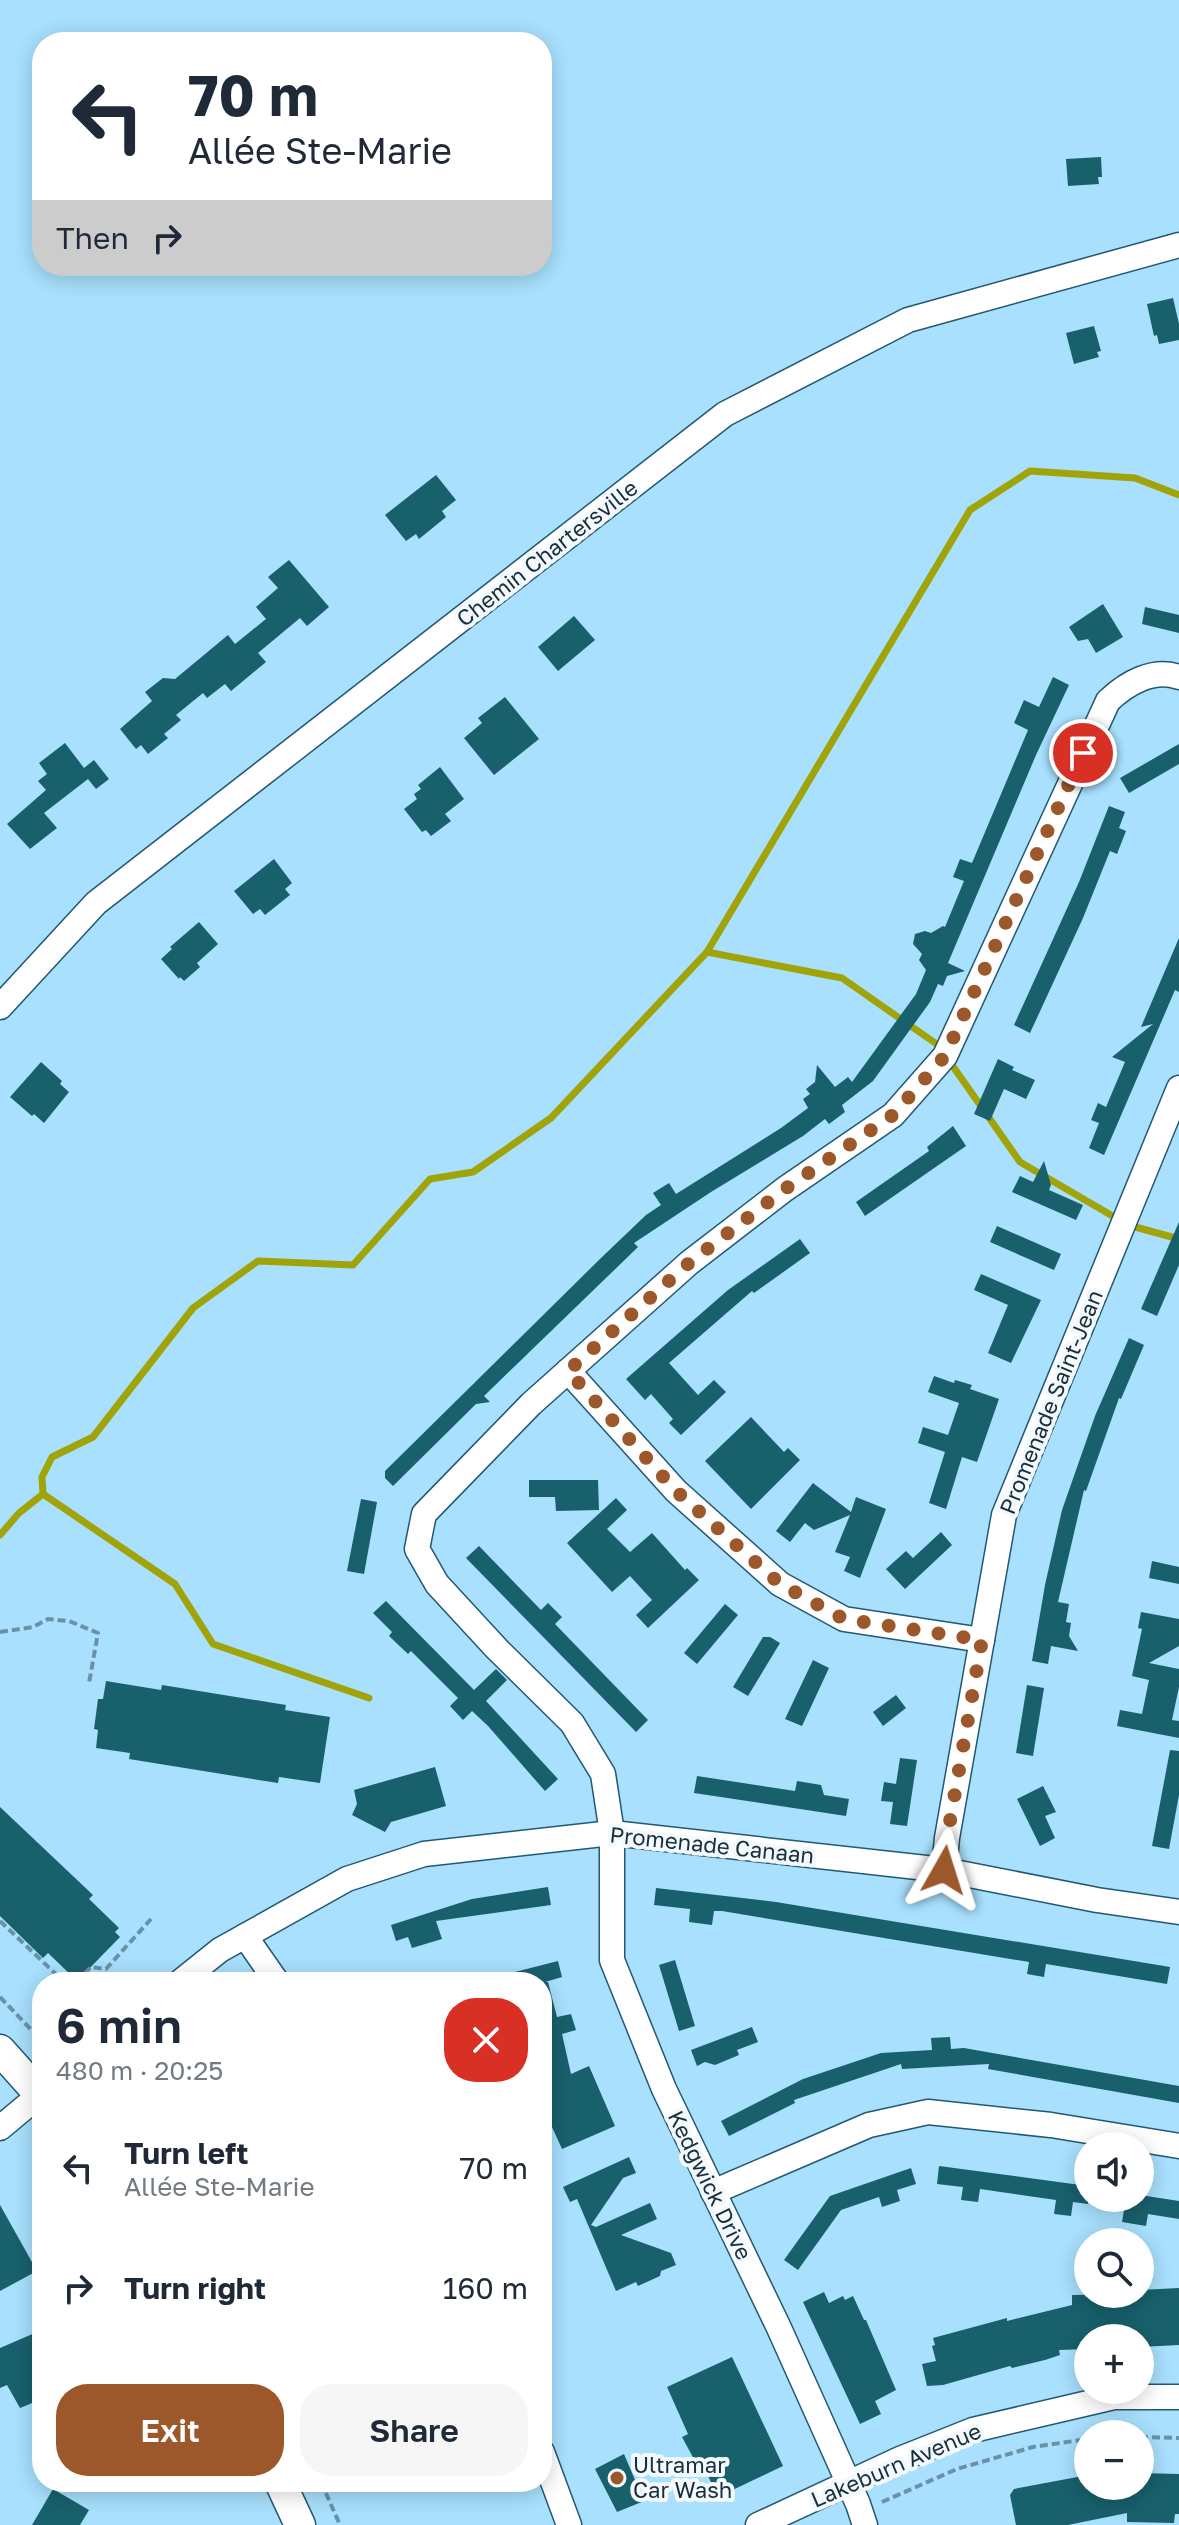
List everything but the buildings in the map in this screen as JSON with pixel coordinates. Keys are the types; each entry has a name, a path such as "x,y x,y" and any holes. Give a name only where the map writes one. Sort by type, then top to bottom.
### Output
{"main road":[{"path":"0,2050 32,2085"},
{"path":"285,2492 300,2525"}],"street":[{"name":"Chemin Chartersville","path":"0,1007 96,903 725,414 908,320 1179,245"},
{"name":"Kedgwick Drive","path":"865,2525 779,2328 664,2089 612,1960 612,1833 603,1774 572,1723 437,1584 417,1549 424,1514 531,1404 689,1263 785,1189 893,1115 935,1068 945,1056 1108,701 1120,690 1143,678 1166,672 1179,677"},
{"name":"Promenade Saint-Jean","path":"944,1870 1004,1515 1179,1088"},
{"path":"568,1371 676,1491 780,1584 844,1619 982,1640"},
{"name":"Promenade Canaan","path":"192,1972 220,1950 347,1879 424,1854 612,1833 944,1870 1097,1900 1179,1912"},
{"path":"245,1936 270,1972"},
{"path":"0,2128 32,2102"},
{"path":"713,2192 869,2125 928,2112 1051,2125 1179,2146"},
{"name":"Lakeburn Avenue","path":"758,2525 900,2459 973,2430 1114,2397 1179,2397"},
{"path":"552,2479 569,2525"}],"path":[{"path":"0,1632 33,1627 48,1619 69,1621 98,1633 89,1683"},
{"path":"86,1972 91,1967 106,1969 151,1919"},
{"path":"0,1921 54,1972"},
{"path":"0,1997 32,2031"},
{"path":"1154,2437 1179,2438"},
{"path":"879,2503 957,2469 1033,2447 1074,2441"},
{"path":"325,2492 340,2525"}],"waterway":[{"path":"43,1494 42,1477 52,1457 93,1437 193,1308 258,1261 353,1265 430,1179 473,1172 551,1118 707,952 970,510 1030,471 1135,478 1179,495"},
{"path":"707,952 842,978 938,1045 1020,1162 1128,1225 1179,1239"},
{"path":"43,1494 175,1584 213,1644 369,1698"},
{"path":"0,1535 19,1513 43,1494"}],"place":[{"name":"Ultramar Car Wash","path":"617,2478"}],"route":[{"path":"944,1870 982,1640 844,1619 780,1584 676,1491 568,1371 689,1263 785,1189 893,1115 945,1056 1083,753"}]}
